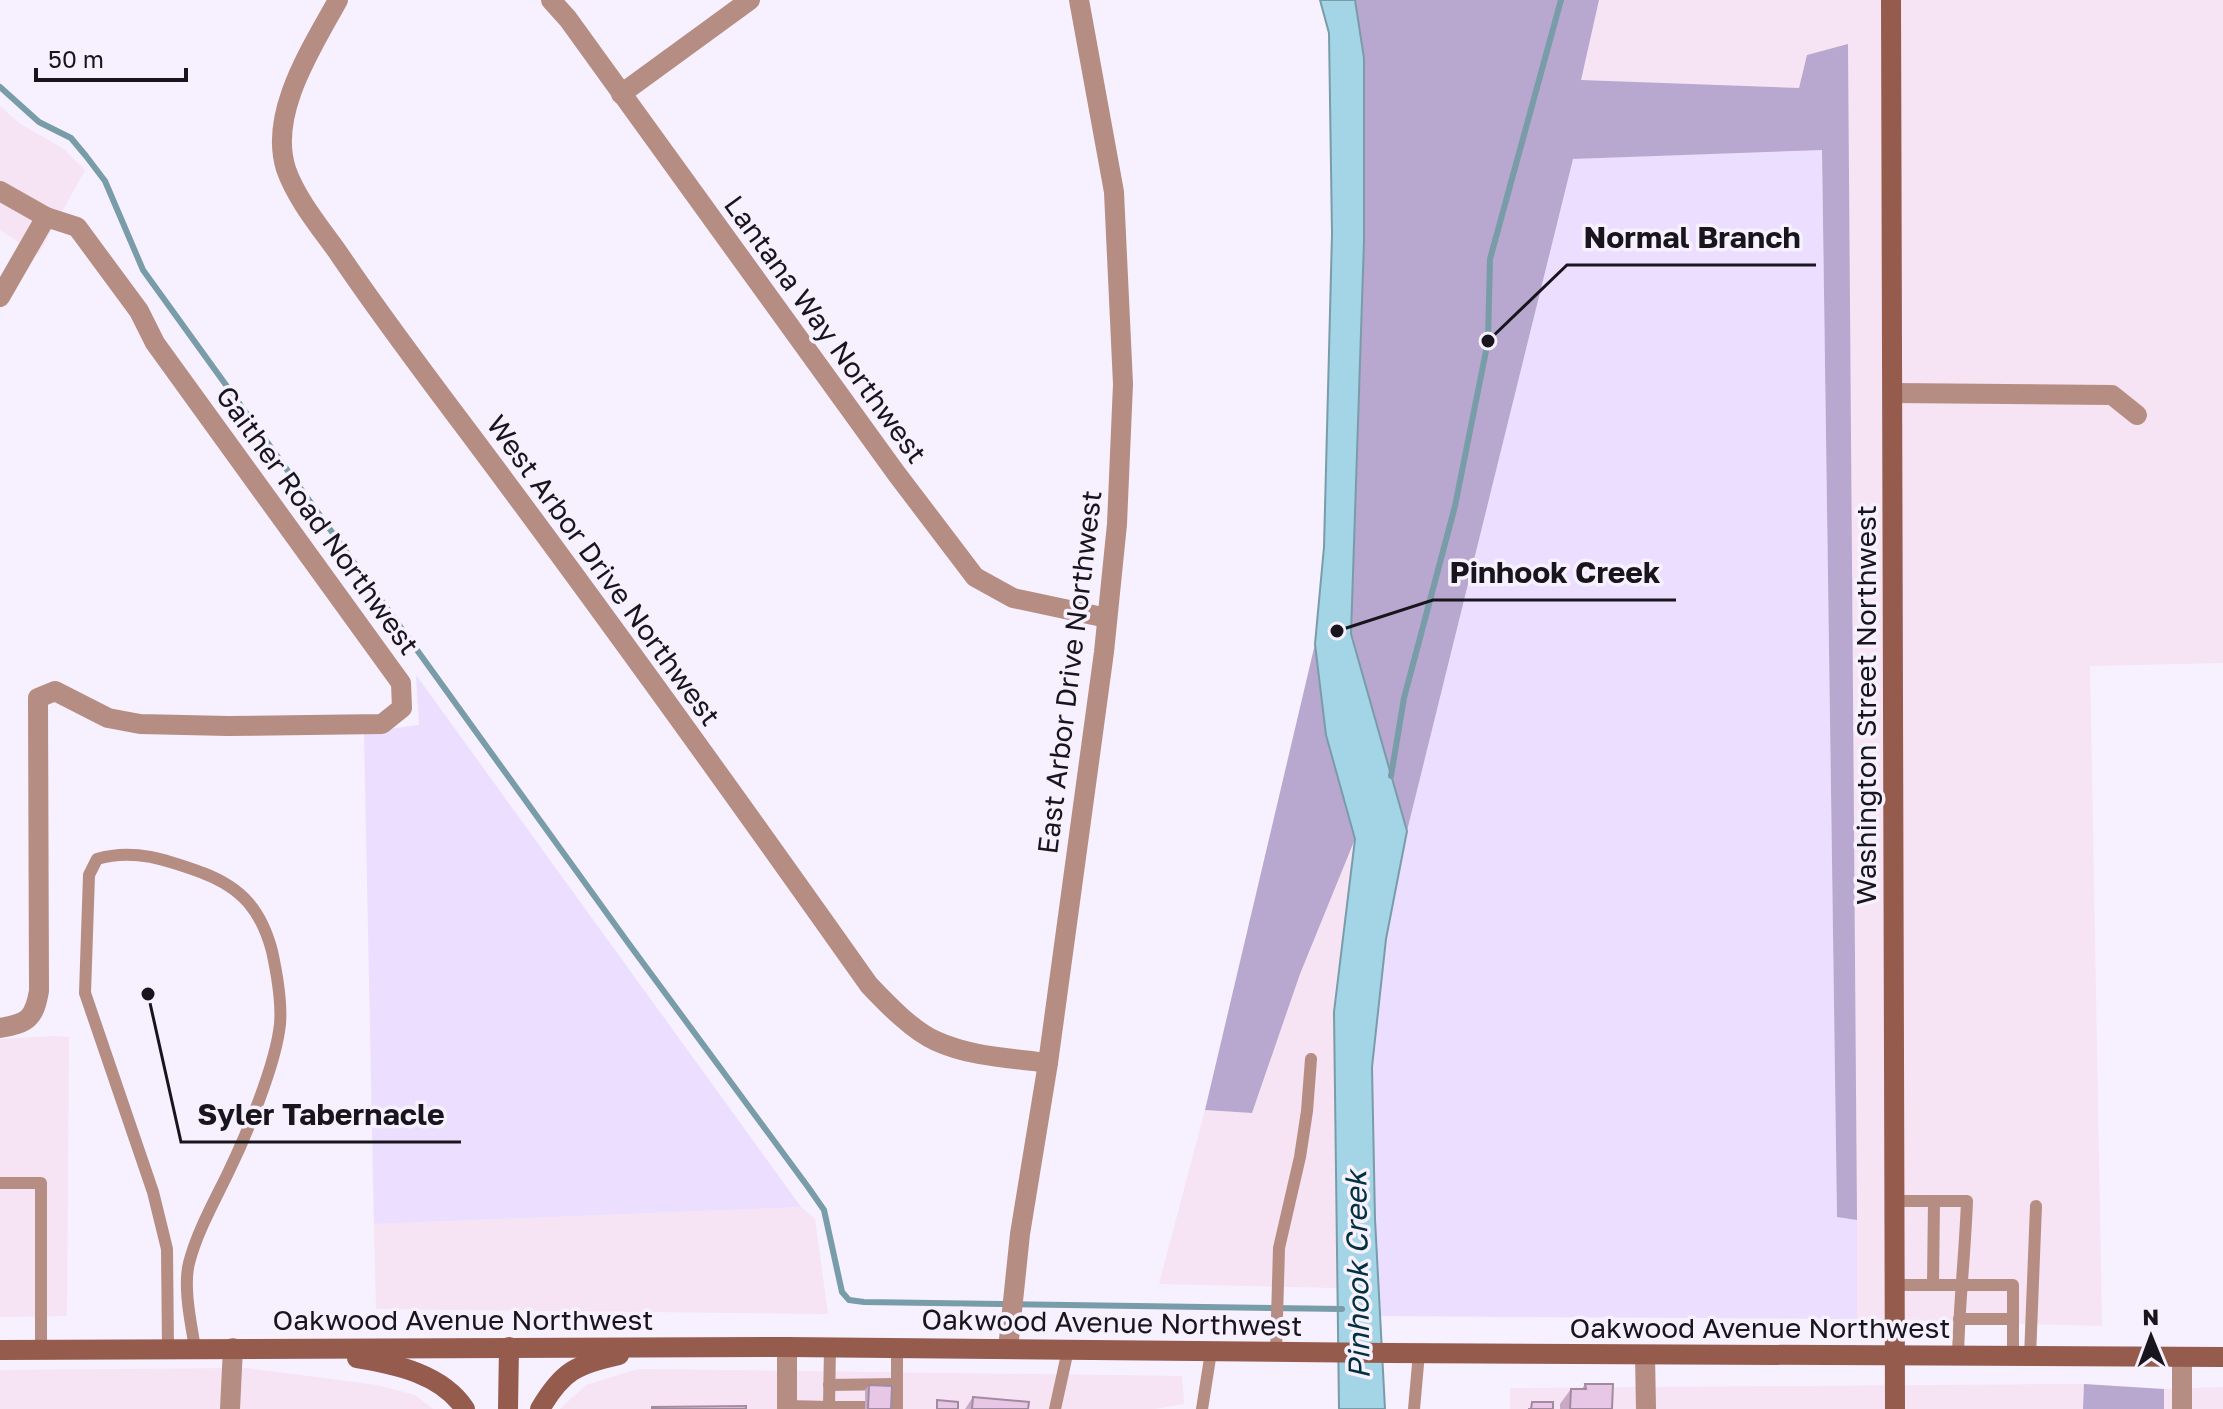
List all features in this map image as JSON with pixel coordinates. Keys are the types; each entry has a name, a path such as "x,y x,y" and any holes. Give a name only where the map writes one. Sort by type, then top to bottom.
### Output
{"street":[{"name":"West Arbor Drive Northwest","path":"338,0 306,54 284,124 286,168 304,203 377,311 626,643 869,985 889,1006 934,1041 970,1052 1048,1063"},
{"name":"Lantana Way Northwest","path":"551,0 568,19 896,473 975,577 1013,598 1107,618"},
{"path":"621,94 750,0"},
{"name":"East Arbor Drive Northwest","path":"1008,1349 1020,1234 1048,1063 1117,524 1123,384 1114,192 1079,0"},
{"name":"Washington Street Northwest","path":"1891,0 1895,1409"},
{"name":"Gaither Road Northwest","path":"0,191 46,217 77,227 139,311 155,343 401,683 402,708 382,724 140,724 108,718 55,691 38,698 39,991 36,1011 21,1024 0,1028"},
{"path":"0,297 46,217"},
{"path":"1893,393 2112,395 2137,415"},
{"path":"508,1409 509,1347"},
{"path":"540,1409 551,1390 569,1371 653,1347"},
{"path":"787,1347 787,1408"},
{"name":"Oakwood Avenue Northwest","path":"0,1350 830,1347 1328,1353 2223,1357"},
{"path":"230,1409 233,1348"},
{"path":"286,1348 391,1363 430,1378 460,1401 465,1409"},
{"path":"1645,1355 1646,1409"},
{"path":"2182,1357 2182,1409"}],"lane":[{"path":"168,1348 167,1249 153,1192 85,993 89,875 97,859 115,853 158,856 226,882 248,901 267,932 277,974 280,1023 270,1063 238,1152 203,1225 188,1266 189,1316 195,1348"},
{"path":"1276,1352 1279,1248 1300,1157 1311,1059"},
{"path":"0,1183 41,1183 41,1350"},
{"path":"1894,1201 1967,1201 1958,1357"},
{"path":"1933,1285 1934,1201"},
{"path":"2021,1357 2036,1206"},
{"path":"1894,1285 2013,1285 2013,1319 2021,1357"},
{"path":"1959,1319 2013,1319"},
{"path":"829,1408 830,1347"},
{"path":"894,1407 897,1348"},
{"path":"1055,1409 1068,1350"},
{"path":"1202,1409 1211,1352"},
{"path":"1414,1409 1419,1353"},
{"path":"829,1385 897,1384"},
{"path":"787,1408 865,1407"}],"shaded area":[{"path":"1355,0 1599,0 1581,80 1799,88 1807,55 1848,44 1857,1220 1837,1217 1822,150 1573,159 1407,831 1351,634 1364,241 1364,58"},
{"path":"1599,0 2223,0 2223,663 2090,666 2102,1326 1857,1319 1848,45 1807,55 1799,88 1580,80"},
{"path":"0,106 19,123 65,150 85,170 38,255 0,230"},
{"path":"1822,149 1837,1216 1857,1220 1857,1319 1381,1316 1375,1219 1372,1067 1386,939 1407,831 1573,159"},
{"path":"1315,644 1326,735 1355,839 1300,974 1252,1113 1205,1110"},
{"path":"416,675 801,1207 374,1224 364,732 419,725"},
{"path":"1355,839 1334,1012 1338,1288 1159,1284 1205,1110 1252,1113 1300,974"},
{"path":"69,1037 67,1316 0,1317 0,1039"},
{"path":"801,1207 815,1219 828,1314 376,1309 374,1224"},
{"path":"247,1368 377,1385 415,1395 433,1409 0,1409 0,1370"},
{"path":"638,1369 1182,1376 1184,1404 1154,1409 560,1409 586,1385"},
{"path":"2084,1384 2083,1409 1510,1409 1510,1388"},
{"path":"2084,1384 2164,1389 2164,1409 2083,1409"},
{"path":"2223,1387 2223,1409 2164,1409 2164,1389"}],"water":[{"path":"1320,0 1355,0 1364,58 1364,241 1351,634 1407,831 1386,939 1372,1067 1375,1219 1385,1409 1339,1409 1334,1012 1355,839 1326,735 1315,644 1324,547 1332,234 1329,33"}],"building":[{"path":"1585,1384 1613,1384 1612,1409 1570,1409 1571,1389 1586,1389"},
{"path":"869,1385 892,1386 891,1409 868,1409"},
{"path":"973,1397 1029,1402 1028,1409 972,1409"},
{"path":"937,1400 958,1402 958,1409 937,1409"},
{"path":"1532,1402 1553,1402 1553,1409 1531,1409"},
{"path":"746,1406 746,1409 652,1409 652,1407"}],"waterway":[{"path":"1391,776 1404,698 1455,506 1488,341 1490,259 1561,0"},
{"path":"0,87 39,122 71,138 105,181 143,270 824,1210 842,1292 849,1300 1342,1309"}],"place":[{"name":"Normal Branch","path":"1488,341"},
{"name":"Pinhook Creek","path":"1337,631"},
{"name":"Syler Tabernacle","path":"148,994"}]}
